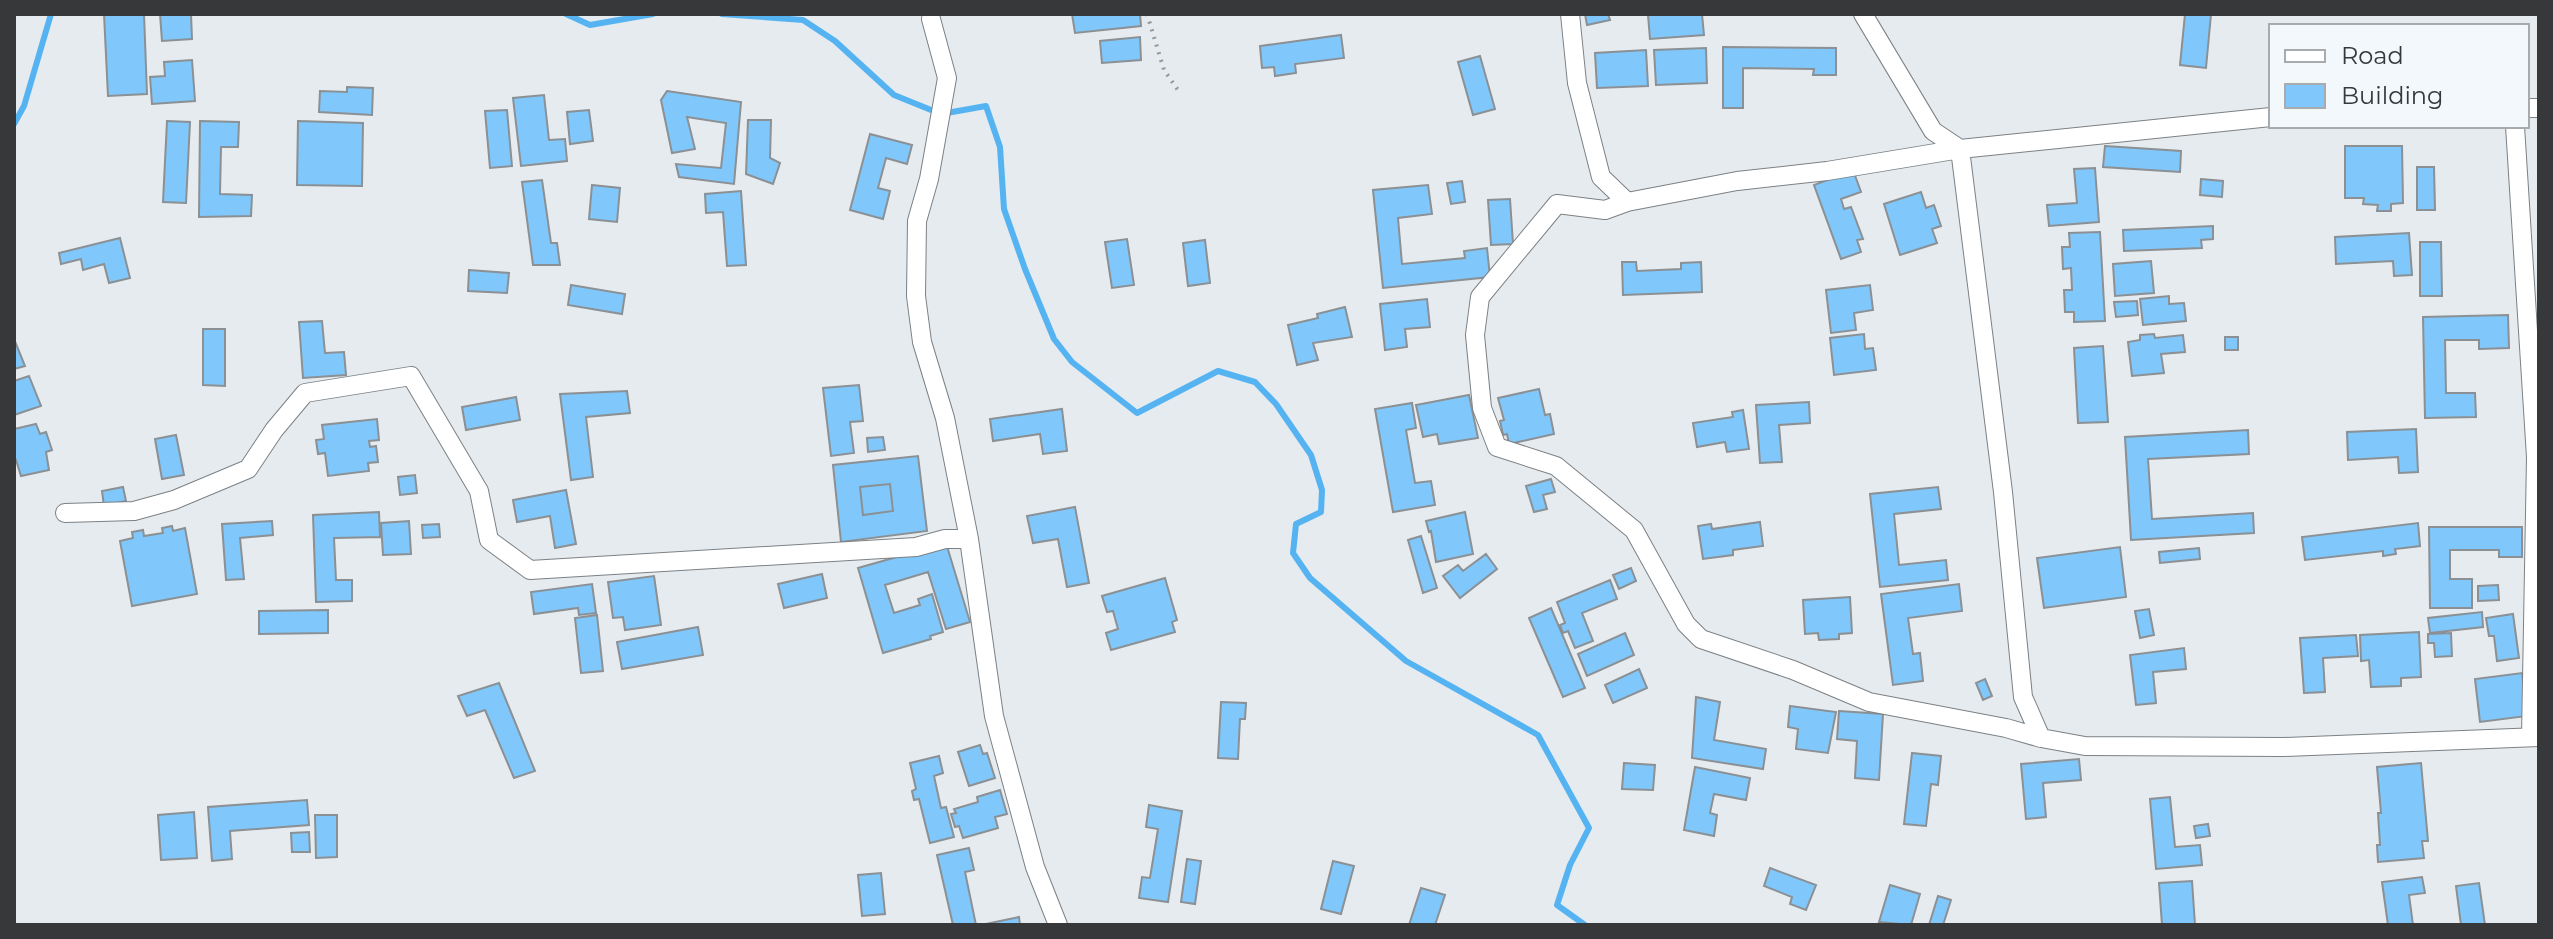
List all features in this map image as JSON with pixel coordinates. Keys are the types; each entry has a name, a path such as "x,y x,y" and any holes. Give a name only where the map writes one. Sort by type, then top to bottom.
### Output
{"street":[{"path":"1570,14 1577,83 1601,177 1627,202"},
{"path":"1863,14 1933,131 1960,149 2002,477 2023,697 2041,738"},
{"path":"931,19 947,78 929,179 917,221 916,296 922,342 945,418 969,539 994,716 1035,867 1058,925"},
{"path":"2269,117 1960,149 1827,171 1737,181 1627,202 1605,210 1557,204 1480,297 1475,335 1482,408 1497,447 1556,466 1634,530 1686,624 1701,639 1793,670 1869,702 2085,746 2283,747 2535,737 2536,457 2515,128"},
{"path":"65,513 134,511 208,488 248,469 274,430 305,393 411,376 479,491 489,540 530,570 916,547 945,539 969,539"}],"path":[{"path":"1147,14 1164,70 1178,90"}],"building":[{"path":"104,14 144,14 147,94 108,96"},
{"path":"160,14 191,14 192,39 162,41"},
{"path":"1072,14 1140,14 1141,26 1075,33"},
{"path":"1585,14 1608,14 1610,20 1587,25"},
{"path":"1702,14 1704,35 1650,39 1648,15"},
{"path":"2185,14 2211,14 2206,68 2180,65"},
{"path":"1341,35 1344,58 1295,64 1296,73 1275,76 1274,67 1262,68 1260,46"},
{"path":"1140,37 1141,60 1102,63 1100,41"},
{"path":"1723,47 1836,48 1836,75 1813,75 1814,69 1743,68 1743,108 1723,108"},
{"path":"1706,48 1707,83 1656,85 1654,50"},
{"path":"1646,50 1648,86 1597,88 1595,53"},
{"path":"1480,56 1495,109 1473,115 1458,62"},
{"path":"192,60 195,101 152,104 150,77 165,76 164,62"},
{"path":"347,87 373,88 372,115 319,112 320,91 347,92"},
{"path":"667,91 741,102 734,184 679,177 676,164 721,168 726,123 687,117 695,149 672,153 661,100"},
{"path":"544,95 549,140 565,139 567,161 521,166 513,98"},
{"path":"507,110 512,166 490,168 485,111"},
{"path":"589,110 593,141 570,144 567,112"},
{"path":"748,120 771,120 770,158 780,163 773,184 746,174"},
{"path":"167,121 190,122 186,203 163,202"},
{"path":"200,121 239,122 238,147 221,147 220,194 252,195 251,216 199,217"},
{"path":"298,121 363,123 362,186 297,185"},
{"path":"870,134 912,145 907,164 886,158 878,188 890,191 883,219 850,210"},
{"path":"2105,146 2181,151 2180,172 2103,167"},
{"path":"2345,146 2402,146 2403,203 2391,204 2391,211 2377,211 2378,205 2363,204 2364,198 2345,198"},
{"path":"2417,167 2434,167 2435,210 2417,210"},
{"path":"2095,168 2099,222 2049,226 2047,205 2077,203 2074,169"},
{"path":"1853,170 1861,192 1841,199 1844,209 1851,207 1863,239 1857,240 1861,252 1841,259 1814,185"},
{"path":"2201,179 2223,181 2222,197 2200,195"},
{"path":"542,180 551,243 557,243 560,265 533,265 522,182"},
{"path":"1462,181 1465,202 1451,204 1447,183"},
{"path":"592,185 620,188 617,222 589,219"},
{"path":"1428,185 1432,214 1398,218 1402,264 1465,258 1464,251 1487,248 1490,277 1383,288 1373,190"},
{"path":"741,191 746,265 727,266 723,212 706,213 705,194"},
{"path":"1921,192 1926,208 1934,205 1941,226 1932,229 1937,243 1900,255 1884,204"},
{"path":"1510,199 1513,244 1491,245 1488,200"},
{"path":"2213,226 2213,239 2201,240 2202,248 2124,251 2123,230"},
{"path":"2100,232 2105,321 2074,322 2074,312 2065,312 2064,290 2072,290 2071,268 2063,269 2062,247 2070,247 2069,233"},
{"path":"2409,233 2412,275 2394,276 2393,261 2336,264 2335,237"},
{"path":"120,238 130,278 109,283 104,264 83,270 81,259 61,264 59,253"},
{"path":"1127,239 1134,285 1112,288 1105,242"},
{"path":"1205,240 1210,283 1188,286 1183,243"},
{"path":"2420,242 2441,242 2442,296 2420,296"},
{"path":"2151,261 2154,293 2115,296 2113,264"},
{"path":"1622,262 1636,262 1637,271 1681,269 1681,263 1701,262 1702,292 1623,295"},
{"path":"469,270 509,273 507,293 468,291"},
{"path":"571,285 625,294 622,314 568,305"},
{"path":"1870,285 1873,310 1854,313 1856,330 1831,333 1826,290"},
{"path":"2169,296 2169,304 2184,303 2186,321 2143,325 2140,299"},
{"path":"1427,299 1430,327 1405,329 1407,347 1385,350 1380,304"},
{"path":"2137,301 2138,315 2116,317 2114,302"},
{"path":"1345,307 1352,337 1313,343 1318,360 1297,365 1288,325"},
{"path":"2508,315 2509,348 2479,349 2479,340 2445,340 2446,393 2475,393 2476,417 2425,418 2423,317"},
{"path":"322,321 325,353 344,352 346,375 303,378 299,322"},
{"path":"203,329 225,329 225,386 203,385"},
{"path":"1864,334 1865,349 1873,348 1876,370 1834,375 1830,338"},
{"path":"2154,334 2155,338 2183,335 2185,352 2161,354 2164,373 2132,376 2128,342 2140,340 2140,335"},
{"path":"2225,337 2238,337 2238,350 2225,350"},
{"path":"14,339 25,366 14,369"},
{"path":"2103,346 2108,422 2078,423 2074,348"},
{"path":"29,376 41,406 14,415 14,381"},
{"path":"859,385 863,421 850,422 854,453 831,456 823,388"},
{"path":"1539,389 1545,415 1550,414 1554,434 1509,444 1507,434 1503,435 1500,421 1504,420 1498,398"},
{"path":"627,391 630,413 586,417 593,477 571,480 560,394"},
{"path":"1469,395 1478,438 1439,444 1437,434 1423,437 1416,405"},
{"path":"516,397 520,420 466,430 462,407"},
{"path":"1809,402 1810,423 1779,425 1782,462 1760,463 1756,405"},
{"path":"1412,403 1416,428 1406,430 1415,483 1431,481 1435,505 1393,512 1375,409"},
{"path":"1062,409 1067,451 1043,454 1040,434 993,441 990,419"},
{"path":"1743,410 1749,449 1727,452 1725,442 1697,447 1693,423 1733,417 1732,412"},
{"path":"377,419 379,440 369,441 370,447 376,446 378,462 368,463 369,471 328,476 325,453 318,454 316,440 324,439 322,425"},
{"path":"36,424 40,434 46,432 52,450 46,452 49,470 21,476 14,461 14,429"},
{"path":"2416,429 2418,472 2399,473 2398,457 2348,460 2347,432"},
{"path":"2248,430 2249,454 2148,459 2152,519 2253,513 2254,533 2131,540 2125,437"},
{"path":"176,435 184,475 162,479 155,439"},
{"path":"883,437 885,450 868,452 867,438"},
{"path":"918,456 927,531 841,542 833,465","holes":["890,484 893,511 863,515 860,487"]},
{"path":"415,475 417,493 400,495 398,477"},
{"path":"1551,479 1555,492 1543,495 1547,509 1534,512 1526,486"},
{"path":"890,484 893,511 863,515 860,487"},
{"path":"123,487 126,501 104,506 102,491"},
{"path":"1938,487 1941,509 1894,514 1899,565 1946,560 1948,580 1880,587 1870,494"},
{"path":"566,490 576,544 555,548 550,516 517,522 513,500"},
{"path":"1075,507 1089,583 1067,587 1058,539 1033,543 1027,516"},
{"path":"379,512 380,537 334,538 336,580 352,580 352,601 316,602 313,515"},
{"path":"1465,512 1473,554 1436,562 1431,531 1426,521"},
{"path":"272,521 273,535 240,538 244,579 226,580 222,524"},
{"path":"409,521 411,554 383,555 381,523"},
{"path":"1760,522 1763,546 1733,550 1733,555 1703,559 1698,526 1711,524 1712,529"},
{"path":"2418,523 2420,546 2395,549 2396,554 2383,556 2383,551 2305,560 2302,537"},
{"path":"439,524 440,537 423,538 422,525"},
{"path":"172,526 173,531 185,528 197,594 132,606 120,541 133,538 132,532 143,530 144,536 163,533 162,528"},
{"path":"2429,527 2522,527 2522,557 2499,557 2499,550 2450,550 2450,579 2472,579 2472,608 2430,608"},
{"path":"1421,536 1437,588 1423,593 1408,540"},
{"path":"946,543 970,622 946,629 928,572 885,585 894,613 920,605 918,599 932,594 943,632 930,636 931,639 883,653 858,568"},
{"path":"2120,547 2126,597 2044,608 2037,558"},
{"path":"2199,548 2200,559 2160,563 2159,552"},
{"path":"1486,554 1497,569 1460,598 1443,576 1458,565 1463,571"},
{"path":"1631,568 1636,581 1619,589 1613,575"},
{"path":"822,574 827,598 784,608 778,584"},
{"path":"654,576 661,625 625,630 623,617 613,618 608,582"},
{"path":"1165,578 1177,620 1172,622 1175,632 1111,650 1106,633 1118,629 1113,611 1107,612 1102,596"},
{"path":"1610,580 1617,599 1582,613 1593,641 1575,648 1568,631 1563,633 1560,625 1565,623 1557,602"},
{"path":"592,584 596,613 579,615 578,608 534,614 531,592"},
{"path":"1959,584 1962,611 1908,618 1913,654 1920,653 1923,681 1893,685 1881,594"},
{"path":"2498,585 2499,600 2478,601 2478,586"},
{"path":"1850,597 1852,633 1839,634 1839,639 1819,640 1818,633 1805,634 1803,600"},
{"path":"1551,608 1585,688 1563,697 1529,618"},
{"path":"2149,609 2154,635 2140,638 2135,611"},
{"path":"328,610 328,633 259,634 259,611"},
{"path":"2482,612 2483,627 2430,633 2428,618"},
{"path":"2513,614 2519,658 2497,661 2494,636 2489,636 2486,618"},
{"path":"597,615 603,671 581,673 575,618"},
{"path":"698,627 703,655 622,669 617,642"},
{"path":"2419,632 2421,677 2401,678 2401,686 2371,687 2369,660 2361,661 2360,635"},
{"path":"1625,633 1634,655 1587,676 1578,654"},
{"path":"2451,633 2452,656 2435,657 2434,643 2428,643 2428,634"},
{"path":"2356,635 2358,656 2323,658 2325,692 2304,693 2300,638"},
{"path":"2184,648 2186,669 2153,672 2156,703 2136,705 2130,655"},
{"path":"1639,669 1647,688 1613,703 1605,685"},
{"path":"2522,673 2527,716 2480,722 2475,679"},
{"path":"1985,679 1992,696 1983,700 1976,683"},
{"path":"499,683 535,771 514,778 485,710 467,716 458,696"},
{"path":"1696,697 1720,702 1714,740 1766,749 1763,769 1692,758"},
{"path":"1221,702 1246,703 1245,719 1240,719 1238,759 1218,758"},
{"path":"1790,706 1836,712 1828,753 1796,749 1798,729 1788,727"},
{"path":"1839,711 1883,714 1879,780 1855,778 1857,741 1837,739"},
{"path":"980,745 983,754 987,753 995,778 969,786 958,752"},
{"path":"1912,753 1941,756 1938,785 1931,784 1926,826 1904,824"},
{"path":"939,756 943,773 934,776 941,808 946,807 954,837 930,843 919,799 914,800 912,791 916,789 910,763"},
{"path":"2079,759 2081,780 2043,783 2046,817 2026,819 2021,764"},
{"path":"1624,763 1655,765 1653,790 1622,789"},
{"path":"2421,763 2428,841 2422,841 2424,858 2378,862 2378,813 2381,813 2377,767"},
{"path":"1695,767 1750,778 1746,800 1714,794 1710,813 1717,815 1714,836 1684,830"},
{"path":"1000,790 1007,814 995,817 998,828 963,838 959,826 955,827 951,814 956,813 954,809 978,802 977,797"},
{"path":"2170,797 2175,847 2200,845 2202,865 2156,869 2150,799"},
{"path":"307,800 309,825 230,831 232,859 212,861 208,807"},
{"path":"1149,805 1182,811 1168,902 1139,898 1142,877 1150,878 1158,829 1146,827"},
{"path":"194,812 197,858 161,860 158,815"},
{"path":"315,815 337,815 337,857 316,858"},
{"path":"2208,824 2210,836 2196,838 2194,826"},
{"path":"309,832 310,852 292,852 291,833"},
{"path":"969,848 974,870 965,872 976,925 953,925 937,855"},
{"path":"1187,859 1201,861 1195,904 1181,902"},
{"path":"1333,861 1354,866 1341,914 1321,909"},
{"path":"1770,868 1816,885 1806,910 1790,904 1792,897 1764,886"},
{"path":"881,873 885,914 862,916 858,875"},
{"path":"2422,877 2425,893 2409,895 2413,925 2388,925 2382,882"},
{"path":"2192,881 2195,925 2162,925 2159,883"},
{"path":"2479,883 2485,925 2461,925 2456,886"},
{"path":"1890,885 1920,894 1911,925 1879,922"},
{"path":"1421,888 1445,895 1435,925 1409,925"},
{"path":"1938,896 1951,900 1943,925 1929,925"},
{"path":"1019,917 1020,925 981,925"}],"waterway":[{"path":"14,124 24,106 51,14"},
{"path":"566,14 590,25 653,14"},
{"path":"722,14 803,20 835,41 894,95 941,114 986,106 1000,147 1004,209 1054,339 1072,362 1137,413 1218,371 1255,382 1276,404 1311,455 1322,490 1321,512 1296,524 1293,553 1310,578 1406,661 1538,735 1589,828 1570,865 1557,905 1585,925"}]}
